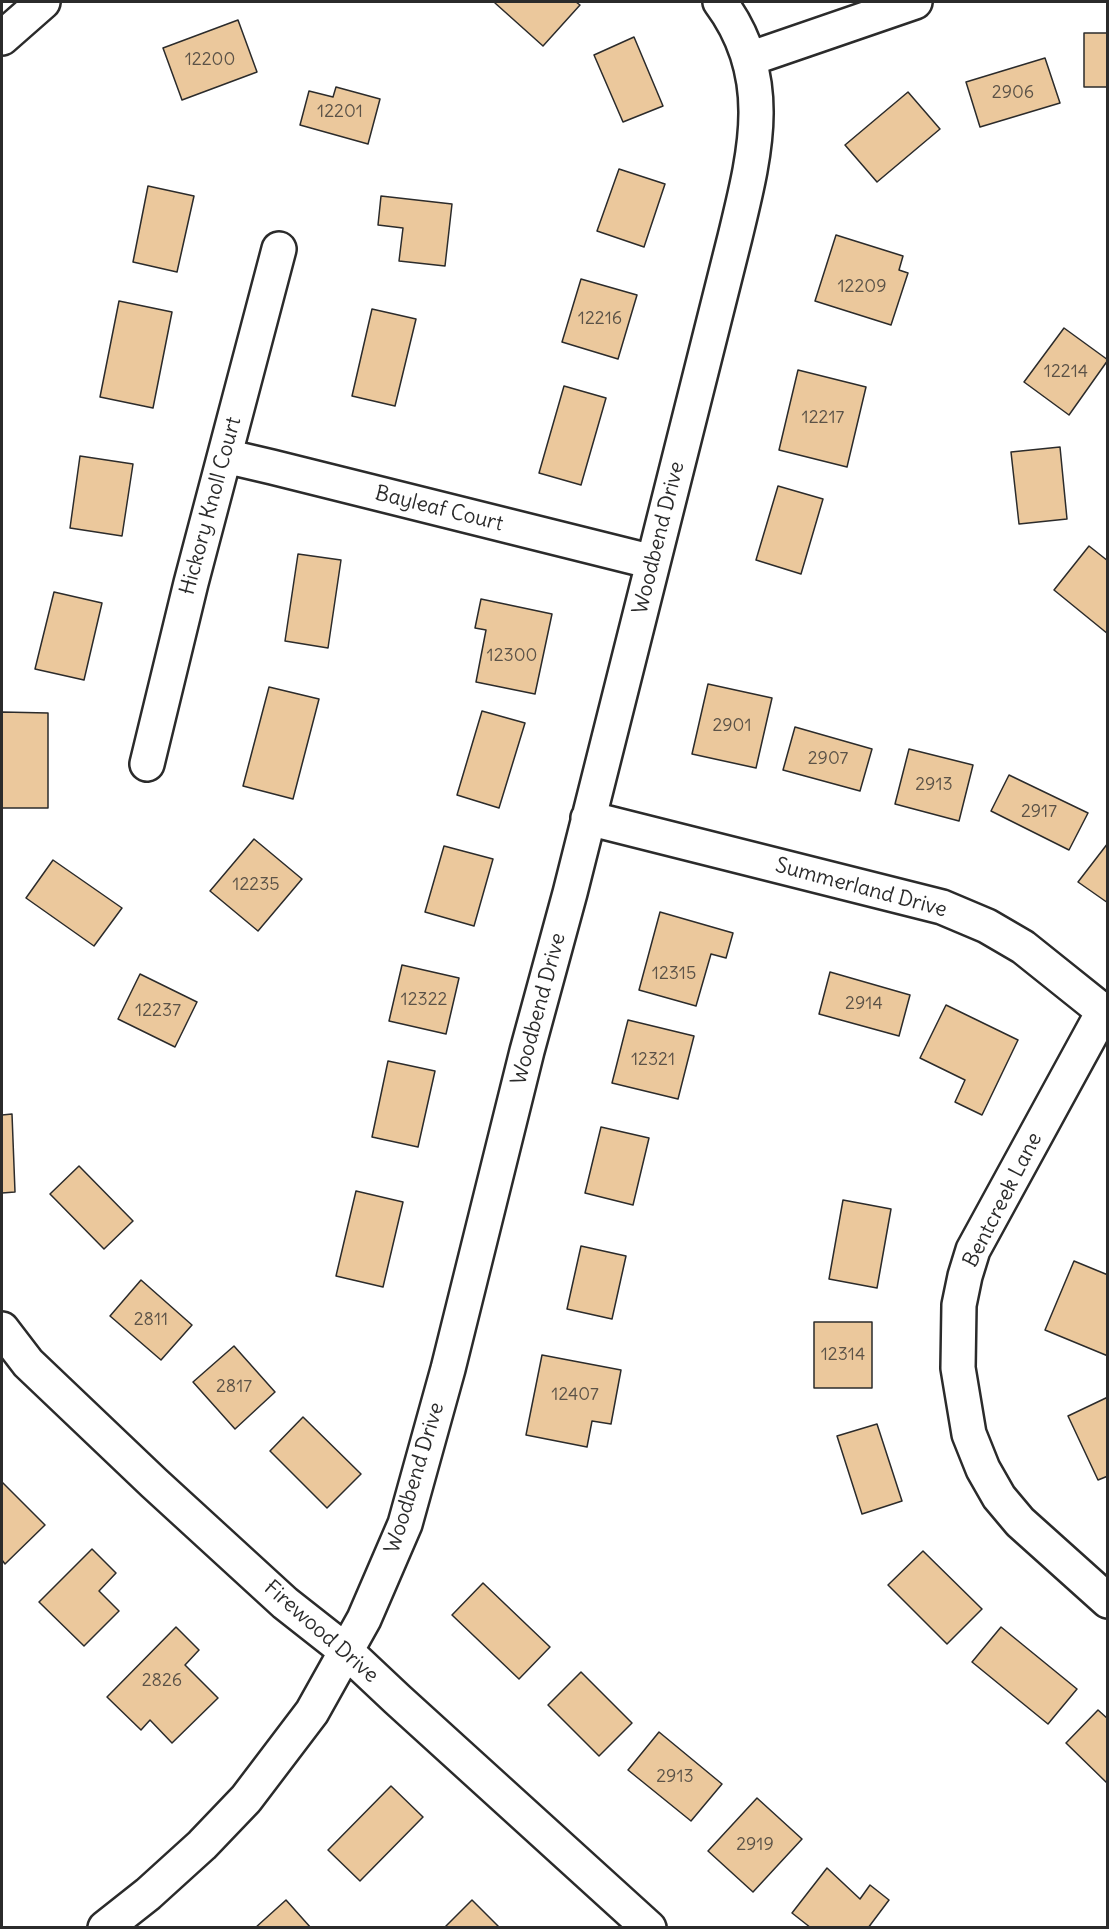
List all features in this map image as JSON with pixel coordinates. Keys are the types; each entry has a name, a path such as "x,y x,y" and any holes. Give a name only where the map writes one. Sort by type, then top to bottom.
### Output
{"street":[{"path":"2,38 43,2"},
{"name":"Woodbend Drive","path":"105,1928 148,1894 194,1852 246,1799 312,1712 364,1619 405,1524 448,1369 753,161 757,129 753,70 742,41 720,2"},
{"path":"749,59 915,2"},
{"name":"Hickory Knoll Court","path":"147,764 191,583 279,249"},
{"name":"Bayleaf Court","path":"225,456 652,562"},
{"name":"Summerland Drive","path":"588,818 942,907 987,926 1023,947 1105,1013"},
{"name":"Bentcreek Lane","path":"1105,1013 973,1250 959,1305 957,1368 969,1434 983,1469 999,1497 1020,1522 1107,1601"},
{"name":"Firewood Drive","path":"2,1329 28,1363 154,1483 285,1603 346,1651 649,1928"}],"building":[{"path":"496,2 576,2 580,5 543,46"},
{"path":"238,20 257,72 182,100 163,48"},
{"path":"1084,33 1108,33 1108,87 1084,87"},
{"path":"634,37 663,106 623,122 594,55"},
{"path":"1045,58 1060,103 980,127 966,82"},
{"path":"336,87 380,99 368,144 300,125 309,91 333,97"},
{"path":"908,92 940,129 877,182 845,145"},
{"path":"619,169 665,184 644,247 597,231"},
{"path":"148,186 194,196 177,272 133,262"},
{"path":"381,196 452,204 445,266 399,261 403,228 378,225"},
{"path":"836,235 903,256 899,270 908,273 891,325 815,301"},
{"path":"581,279 637,295 618,359 562,342"},
{"path":"119,301 172,312 153,408 100,397"},
{"path":"372,309 416,319 395,406 352,396"},
{"path":"1064,328 1108,360 1069,415 1024,382"},
{"path":"798,370 866,387 847,467 779,450"},
{"path":"564,386 606,398 581,485 539,473"},
{"path":"1060,447 1067,519 1019,524 1011,452"},
{"path":"80,456 133,464 122,536 70,528"},
{"path":"778,486 823,499 801,574 756,560"},
{"path":"1089,546 1108,561 1108,634 1054,590"},
{"path":"298,554 341,560 328,648 285,641"},
{"path":"54,592 102,603 84,680 35,669"},
{"path":"481,599 552,614 535,694 476,682 486,630 475,628"},
{"path":"708,684 772,698 756,768 692,754"},
{"path":"269,687 319,699 293,799 243,786"},
{"path":"482,711 525,723 499,808 457,795"},
{"path":"2,712 48,713 48,808 2,808"},
{"path":"795,727 872,749 860,791 783,770"},
{"path":"909,749 973,765 959,821 895,804"},
{"path":"1009,775 1088,813 1069,850 991,811"},
{"path":"254,839 302,879 258,931 210,891"},
{"path":"1108,843 1108,903 1078,882"},
{"path":"444,846 493,859 474,926 425,912"},
{"path":"53,860 122,908 94,946 26,898"},
{"path":"660,912 733,933 726,958 711,954 696,1006 639,990"},
{"path":"402,965 459,978 446,1034 389,1021"},
{"path":"830,972 910,995 899,1036 819,1014"},
{"path":"140,974 197,1002 175,1047 118,1019"},
{"path":"946,1005 1018,1040 982,1115 955,1102 965,1080 920,1058"},
{"path":"628,1020 694,1036 678,1099 612,1083"},
{"path":"388,1061 435,1071 418,1147 372,1137"},
{"path":"12,1114 15,1192 2,1193 2,1115"},
{"path":"601,1127 649,1138 633,1205 585,1193"},
{"path":"79,1166 133,1221 104,1249 50,1194"},
{"path":"356,1191 403,1202 383,1287 336,1276"},
{"path":"843,1200 891,1209 877,1288 829,1279"},
{"path":"581,1246 626,1256 612,1319 567,1309"},
{"path":"1074,1261 1108,1275 1108,1356 1045,1330"},
{"path":"141,1280 192,1325 161,1360 110,1316"},
{"path":"814,1322 872,1322 872,1388 814,1388"},
{"path":"234,1346 275,1392 235,1429 193,1382"},
{"path":"542,1355 621,1370 611,1424 592,1421 587,1447 526,1435"},
{"path":"1108,1397 1108,1476 1098,1480 1068,1416"},
{"path":"303,1417 361,1474 327,1508 270,1451"},
{"path":"877,1424 902,1501 862,1514 837,1436"},
{"path":"2,1482 45,1525 5,1564 2,1560"},
{"path":"92,1549 116,1573 99,1591 119,1611 84,1646 39,1602"},
{"path":"923,1551 982,1609 947,1644 888,1585"},
{"path":"483,1583 550,1647 519,1679 452,1615"},
{"path":"176,1627 199,1650 185,1665 218,1698 172,1743 150,1720 141,1730 107,1697"},
{"path":"1001,1627 1077,1689 1048,1724 972,1662"},
{"path":"581,1672 632,1723 599,1756 548,1705"},
{"path":"1098,1710 1108,1719 1108,1784 1066,1743"},
{"path":"659,1732 722,1784 691,1821 628,1770"},
{"path":"391,1786 423,1817 360,1881 328,1850"},
{"path":"757,1798 802,1839 753,1892 708,1851"},
{"path":"827,1868 860,1899 870,1885 889,1900 868,1928 811,1928 792,1913"},
{"path":"286,1900 311,1928 255,1928"},
{"path":"472,1900 500,1928 444,1928"}]}
